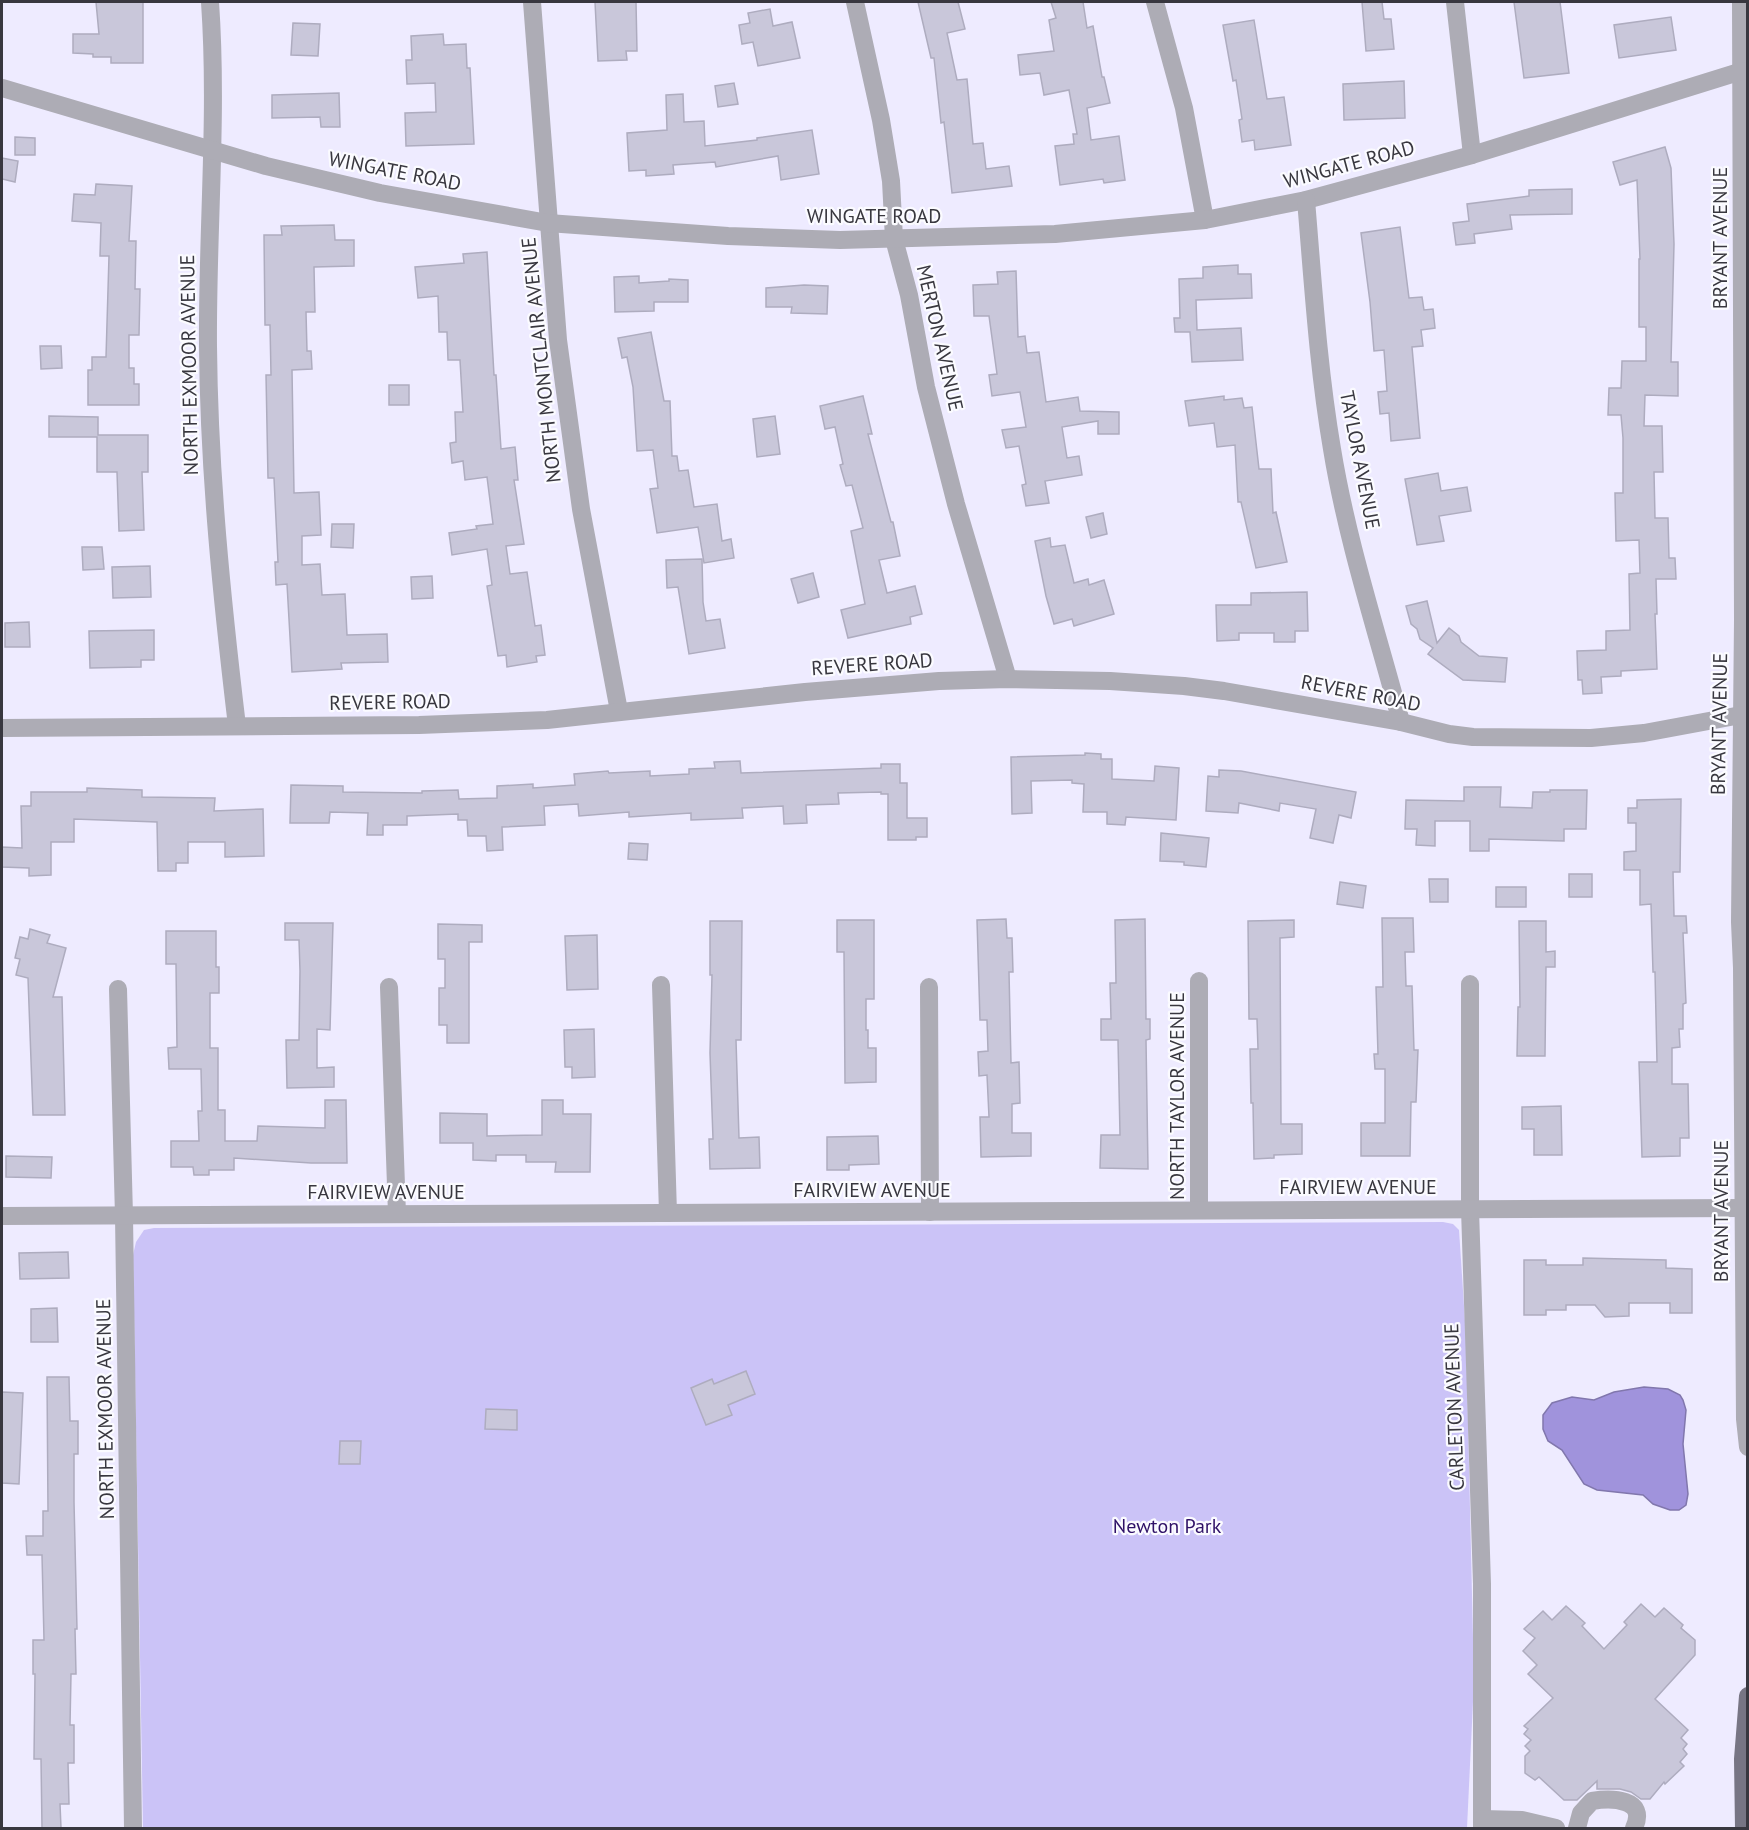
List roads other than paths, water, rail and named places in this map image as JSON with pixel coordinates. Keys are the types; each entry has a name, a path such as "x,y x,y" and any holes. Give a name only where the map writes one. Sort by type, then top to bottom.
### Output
{"main road":[{"path":"1744,1828 1743,1760 1748,1696"}],"street":[{"name":"NORTH EXMOOR AVENUE","path":"210,2 213,81 208,328 210,416 218,553 237,726"},
{"name":"NORTH MONTCLAIR AVENUE","path":"532,2 558,340 574,458 619,711"},
{"name":"MERTON AVENUE","path":"855,2 890,171 894,239 909,295 926,387 956,504 1008,679"},
{"path":"1155,2 1184,108 1205,220"},
{"path":"1455,2 1472,155"},
{"name":"BRYANT AVENUE","path":"1741,2 1745,619 1740,922 1748,1447"},
{"name":"WINGATE ROAD","path":"2,88 266,166 380,193 548,222 728,236 840,240 1055,234 1205,220 1306,200 1472,155 1742,71"},
{"name":"TAYLOR AVENUE","path":"1306,200 1320,365 1332,450 1345,515 1401,722"},
{"name":"REVERE ROAD","path":"2,728 430,725 547,720 805,692 939,681 1008,679 1110,681 1184,686 1401,722 1449,734 1473,736 1591,738 1644,733 1742,715"},
{"name":"NORTH TAYLOR AVENUE","path":"1199,981 1199,1210"},
{"name":"CARLETON AVENUE","path":"1470,984 1470,1209 1482,1584 1482,1824"},
{"path":"660,985 668,1213"},
{"path":"389,987 397,1214"},
{"path":"929,987 930,1212"},
{"name":"NORTH EXMOOR AVENUE","path":"118,989 124,1216 133,1828"},
{"name":"FAIRVIEW AVENUE","path":"2,1216 1743,1208"},
{"path":"1577,1828 1581,1813 1592,1801 1620,1800 1626,1801 1635,1809 1637,1821 1634,1828"},
{"path":"1482,1824 1522,1820 1556,1828"}],"park label":[{"name":"Newton Park","path":"1167,1526"}]}
